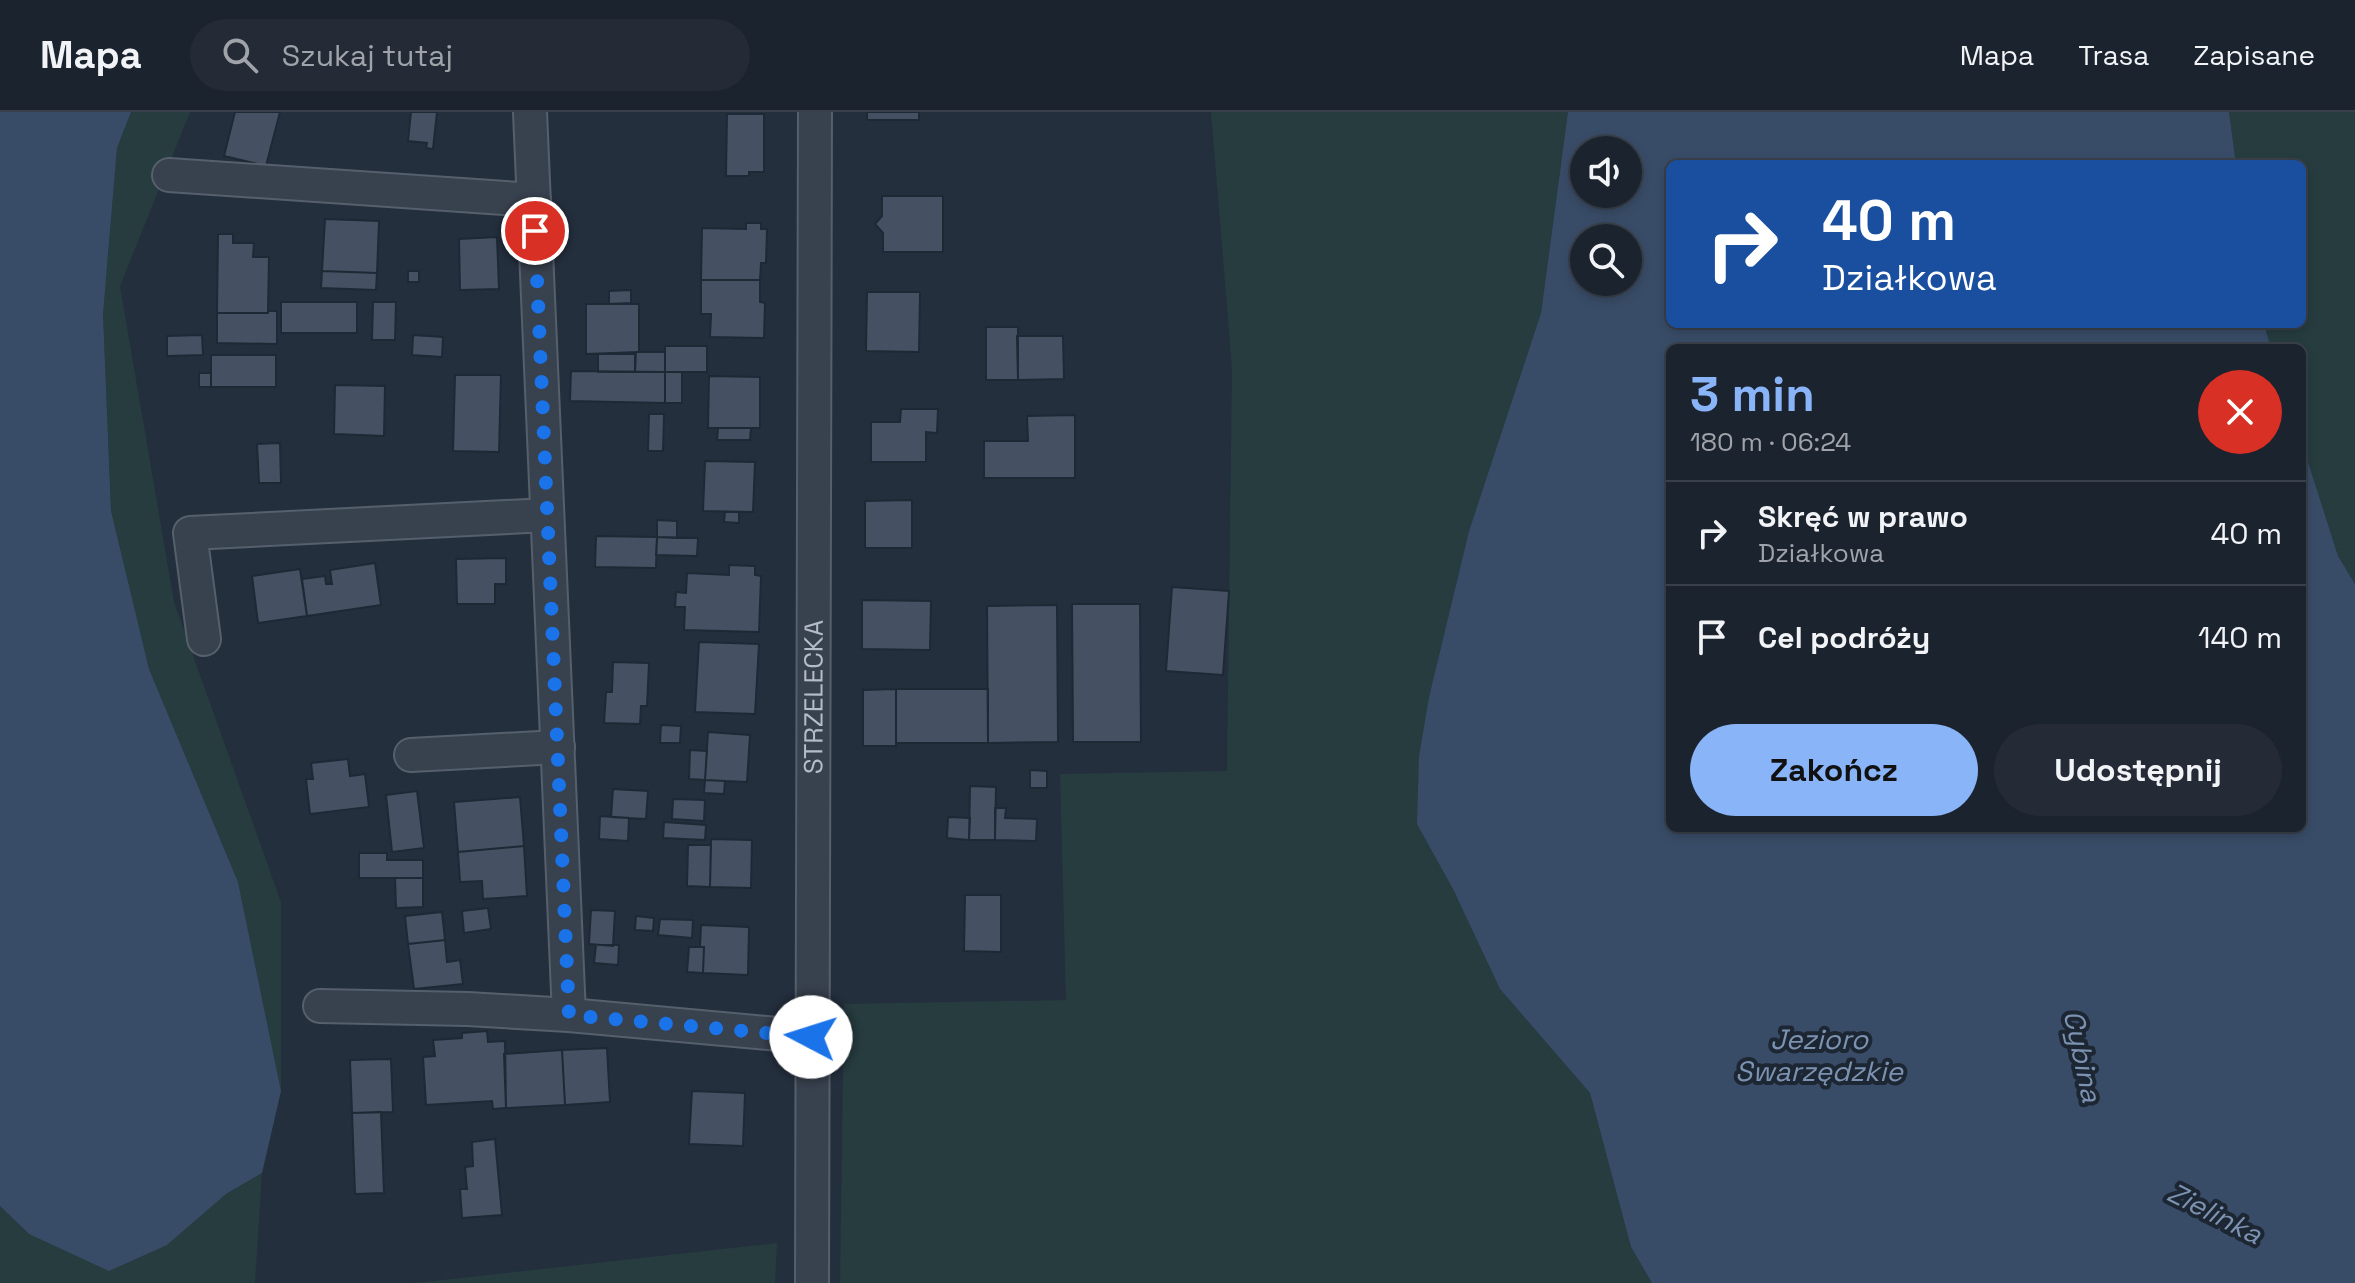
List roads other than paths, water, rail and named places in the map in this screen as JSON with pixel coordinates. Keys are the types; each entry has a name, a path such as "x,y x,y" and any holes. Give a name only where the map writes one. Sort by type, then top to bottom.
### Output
{"street":[{"path":"530,112 569,1015"},
{"name":"STRZELECKA","path":"812,1283 815,112"},
{"path":"169,175 534,200"},
{"path":"204,639 190,533 547,515"},
{"path":"411,755 558,747"},
{"path":"320,1006 569,1015 811,1037"}],"water":[{"path":"0,112 131,112 117,148 103,314 111,511 149,669 238,882 281,1091 262,1173 226,1194 167,1245 109,1271 29,1234 0,1206"},
{"name":"Jezioro Swarzędzkie","path":"1568,112 2229,112 2235,160 1666,160 1666,328 2265,328 2270,344 1666,344 1666,832 2306,832 2306,456 2338,556 2355,584 2355,1283 1652,1283 1631,1247 1590,1093 1500,989 1453,889 1417,824 1419,757 1429,697 1469,531 1541,313"}],"water label":[{"name":"Cybina","path":"2083,1056"},
{"name":"Zielinka","path":"2215,1213"}]}
